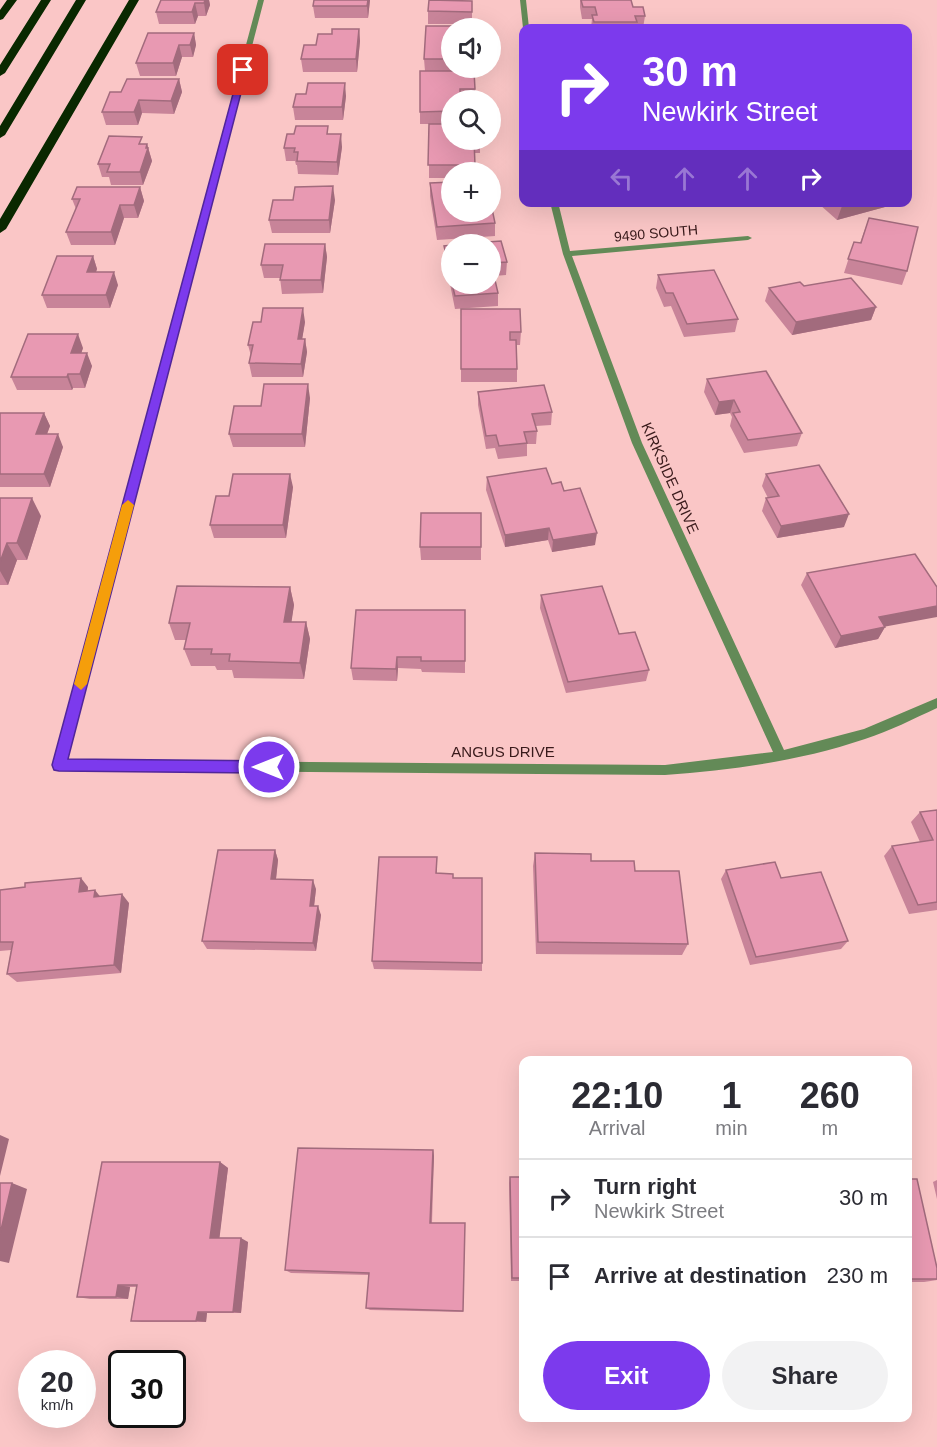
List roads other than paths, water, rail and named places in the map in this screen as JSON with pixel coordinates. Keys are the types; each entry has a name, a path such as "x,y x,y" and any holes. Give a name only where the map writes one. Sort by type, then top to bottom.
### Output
{"highway":[{"path":"0,17 12,0"},
{"path":"0,73 46,0"},
{"path":"0,135 81,0"},
{"path":"0,229 134,0"}],"street":[{"name":"ANGUS DRIVE","path":"261,0 59,765 665,770 725,765 781,756 865,734 937,703"},
{"path":"523,0 526,24"},
{"name":"KIRKSIDE DRIVE","path":"555,207 567,254 637,443 781,756"},
{"name":"9490 SOUTH","path":"567,254 748,238"}]}
